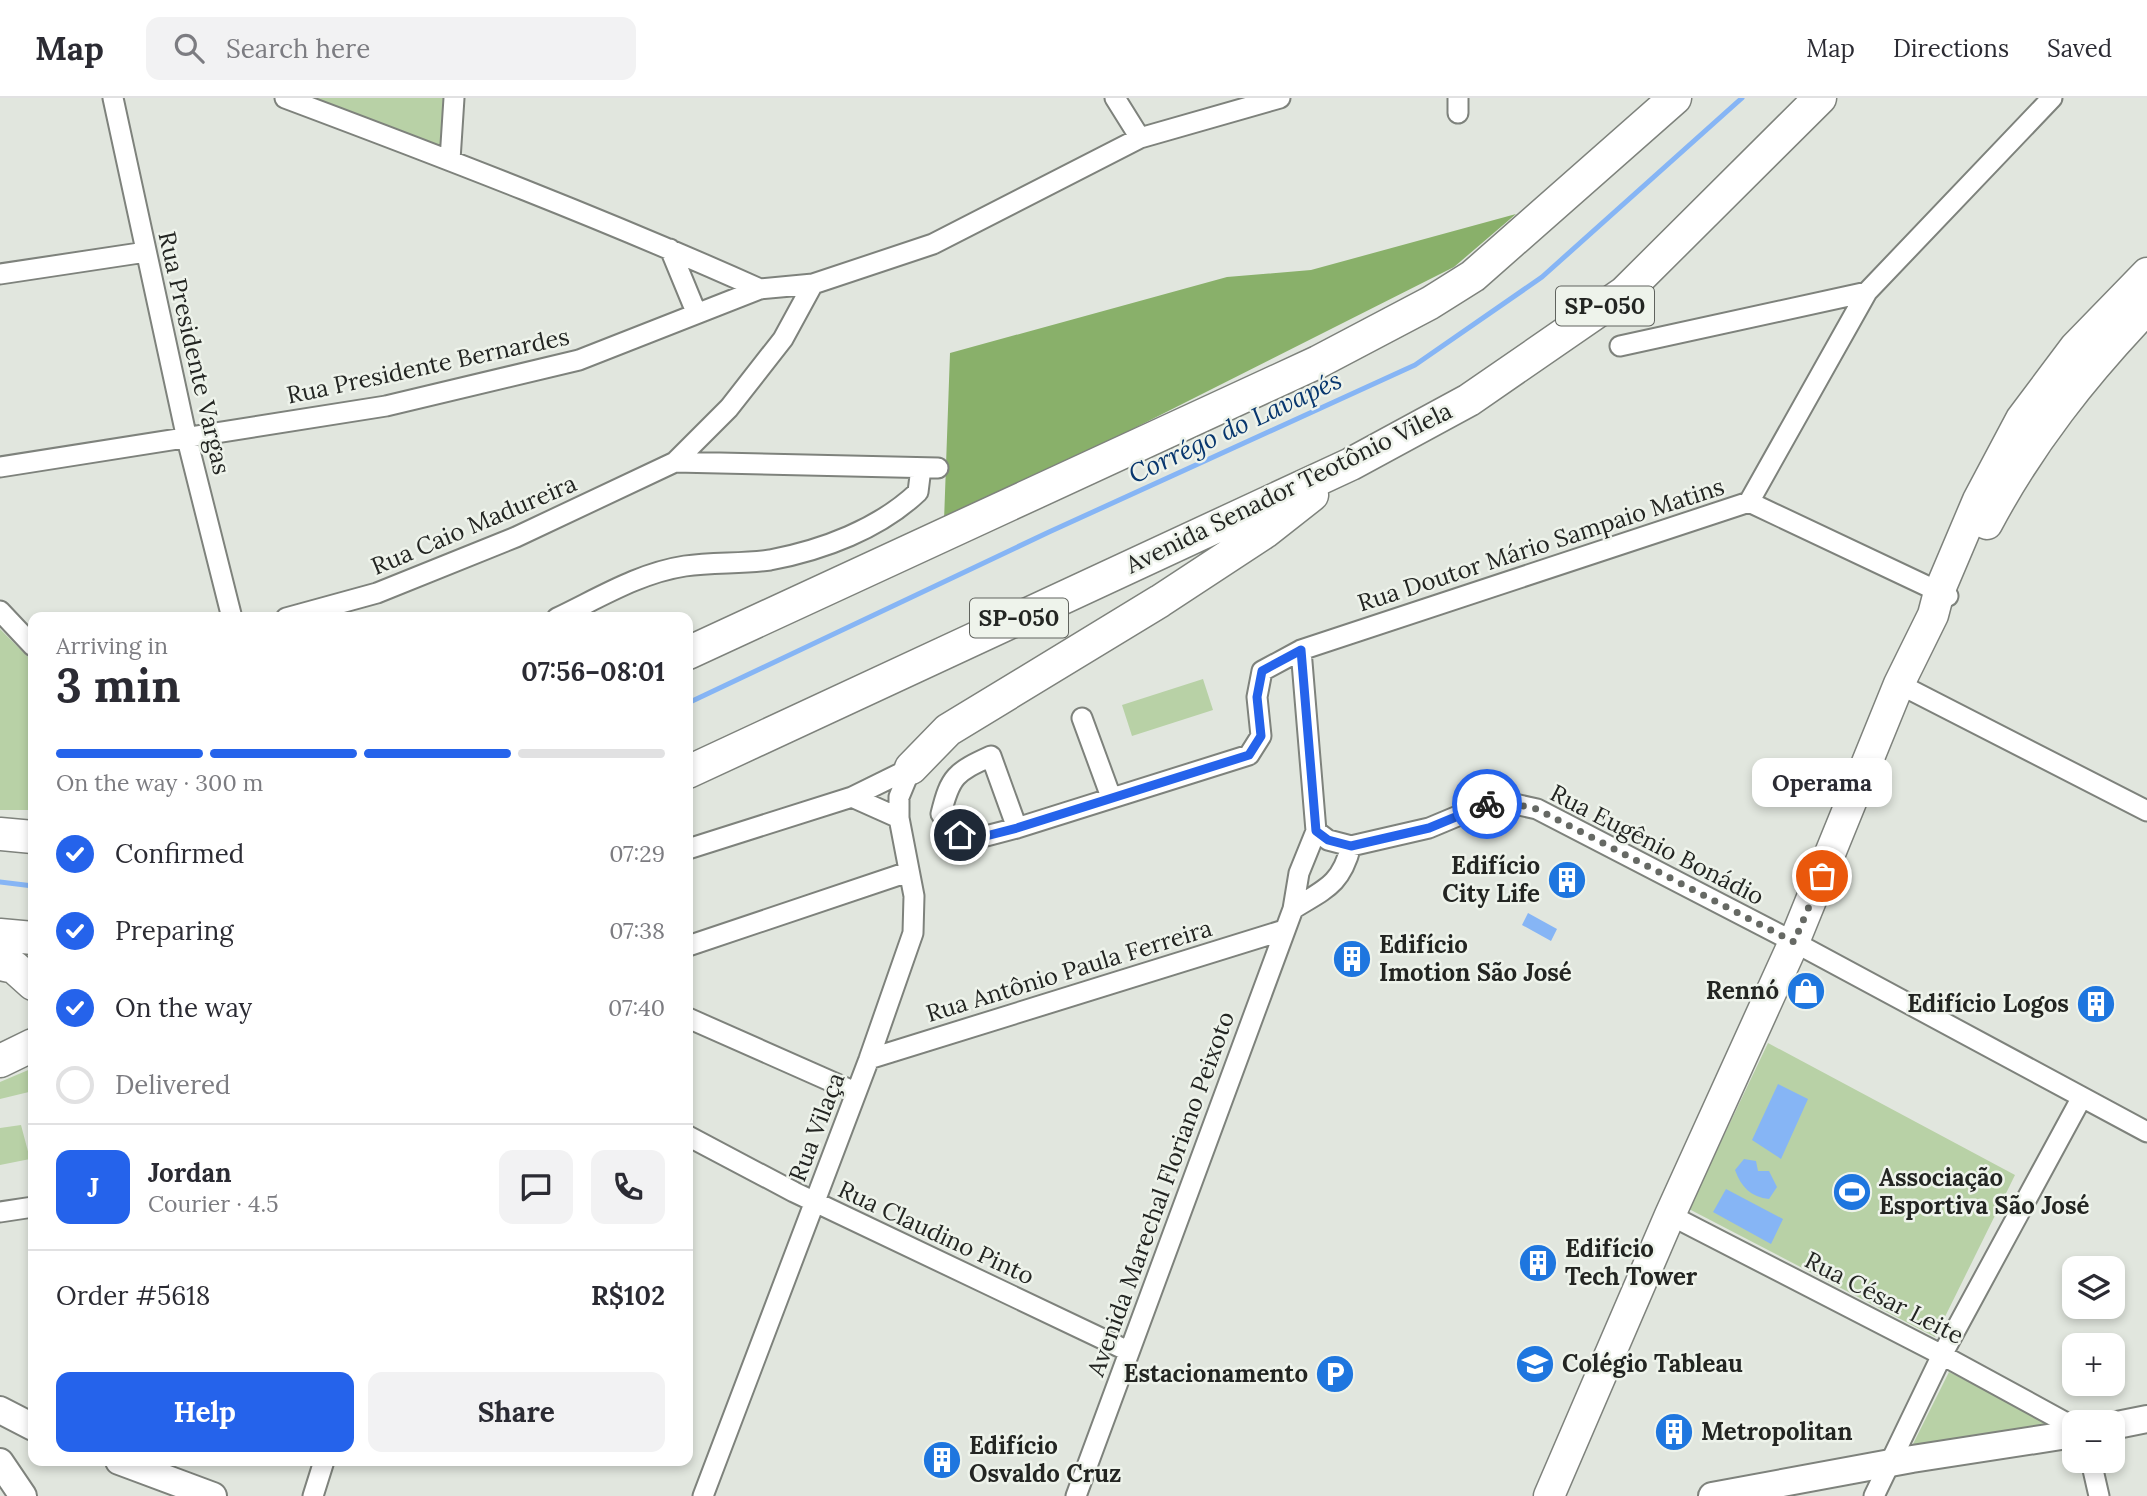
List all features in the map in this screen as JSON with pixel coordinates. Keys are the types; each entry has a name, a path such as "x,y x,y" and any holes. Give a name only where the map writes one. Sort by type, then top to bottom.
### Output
{"highway":[{"path":"1637,134 1642,98"},
{"path":"693,651 1306,368 1430,303 1473,276 1675,98"},
{"name":"Avenida Senador Teotônio Vilela","path":"693,770 1351,464 1469,400 1624,293 1820,98"},
{"path":"911,768 948,730 1160,601 1265,532 1351,464"},
{"path":"0,834 28,837"},
{"path":"0,935 28,938"},
{"path":"0,964 14,967 28,980"}],"main road":[{"path":"1940,601 1978,500 2021,418 2075,347 2147,273"},
{"path":"1549,1496 1670,1215 1794,942 1899,684 1940,601 2040,433 2093,366 2147,309"},
{"path":"0,1410 19,1427"},
{"path":"2125,1423 2147,1419"},
{"path":"1712,1496 1891,1462 2062,1436"},
{"path":"0,1462 23,1496"},
{"path":"132,1466 213,1496"}],"street":[{"name":"Rua Presidente Vargas","path":"113,98 187,439 230,612"},
{"path":"285,98 450,160 670,248 760,289"},
{"path":"450,160 454,98"},
{"path":"1115,98 1140,138"},
{"name":"Rua Presidente Bernardes","path":"0,467 386,406 579,360 760,289 813,284 933,244 1140,138 1280,98"},
{"name":"Rua Doutor Mário Sampaio Matins","path":"1017,828 991,755 960,770 947,787 941,814 960,835 986,836 1017,828 1249,755 1261,736 1257,697 1262,671 1301,650 1749,502 1867,292 2052,98"},
{"path":"670,248 696,312"},
{"path":"0,274 146,252"},
{"name":"Rua Caio Madureira","path":"308,612 377,593 516,537 675,462 729,408 776,349 813,284"},
{"path":"1620,346 1867,292"},
{"name":"Rua Caio Madureira","path":"569,612 643,576 685,566 771,559 840,540 896,513 919,492 929,468 675,462"},
{"path":"1749,502 1940,601"},
{"path":"0,611 28,641"},
{"name":"Avenida Marechal Floriano Peixoto","path":"1076,1496 1293,909 1299,873 1316,831 1301,650"},
{"path":"1899,684 2147,811"},
{"path":"1082,718 1111,797"},
{"path":"693,847 852,797 911,768"},
{"name":"Rua Vilaça","path":"703,1496 869,1059 913,933 914,896 899,818 899,797 911,768"},
{"path":"852,797 899,818"},
{"name":"Rua Eugênio Bonádio","path":"1351,846 1429,828 1496,800 1537,809 1794,942 2147,1132"},
{"path":"1293,909 1328,888 1345,871 1351,846 1328,840 1316,831"},
{"path":"693,944 908,872"},
{"name":"Rua Antônio Paula Ferreira","path":"869,1059 1284,930"},
{"path":"693,1020 855,1092"},
{"path":"1874,1496 1942,1355 2082,1097"},
{"name":"Rua Claudino Pinto","path":"693,1139 815,1202 1128,1351"},
{"path":"0,1212 28,1208"},
{"name":"Rua César Leite","path":"1670,1215 1942,1355 2062,1420"},
{"path":"313,1496 322,1466"},
{"path":"2094,1473 2099,1496"}],"green space":[{"path":"305,98 443,98 440,145"},
{"path":"1516,214 1454,267 970,511 944,521 950,353 1227,277 1311,270"},
{"path":"0,629 28,657 28,810 0,810"},
{"path":"1203,679 1213,710 1132,736 1122,705"},
{"name":"Associação Esportiva São José","path":"1768,1043 2015,1175 1935,1337 1689,1209"},
{"path":"28,1070 28,1092 0,1099 0,1082"},
{"path":"21,1125 28,1159 0,1165 0,1128"},
{"path":"1949,1372 2056,1425 1908,1454"}],"water":[{"path":"1528,913 1557,929 1551,941 1522,925"},
{"path":"1778,1084 1808,1099 1781,1159 1752,1140"},
{"path":"1744,1159 1756,1161 1758,1171 1769,1171 1777,1187 1769,1199 1752,1193 1740,1181 1735,1170"},
{"path":"1726,1189 1783,1219 1771,1244 1713,1212"}],"waterway":[{"name":"Corrégo do Lavapés","path":"693,701 1049,532 1415,365 1542,277 1742,98"},
{"name":"Corrégo do Lavapés","path":"0,882 28,885"}],"way so far":[{"path":"1487,804 1496,800 1537,809 1794,942 1822,876"}],"place":[{"name":"Operama","path":"1822,876"},
{"name":"Edifício City Life","path":"1567,880"},
{"name":"Edifício Imotion São José","path":"1352,959"},
{"name":"Rennó","path":"1806,991"},
{"name":"Edifício Logos","path":"2096,1004"},
{"name":"Associação Esportiva São José","path":"1852,1192"},
{"name":"Edifício Tech Tower","path":"1538,1263"},
{"name":"Colégio Tableau","path":"1535,1364"},
{"name":"Estacionamento","path":"1335,1374"},
{"name":"Metropolitan","path":"1674,1432"},
{"name":"Edifício Osvaldo Cruz","path":"942,1460"}],"route":[{"path":"960,835 986,836 1017,828 1249,755 1261,736 1257,697 1262,671 1301,650 1316,831 1328,840 1351,846 1429,828 1487,804"}]}
